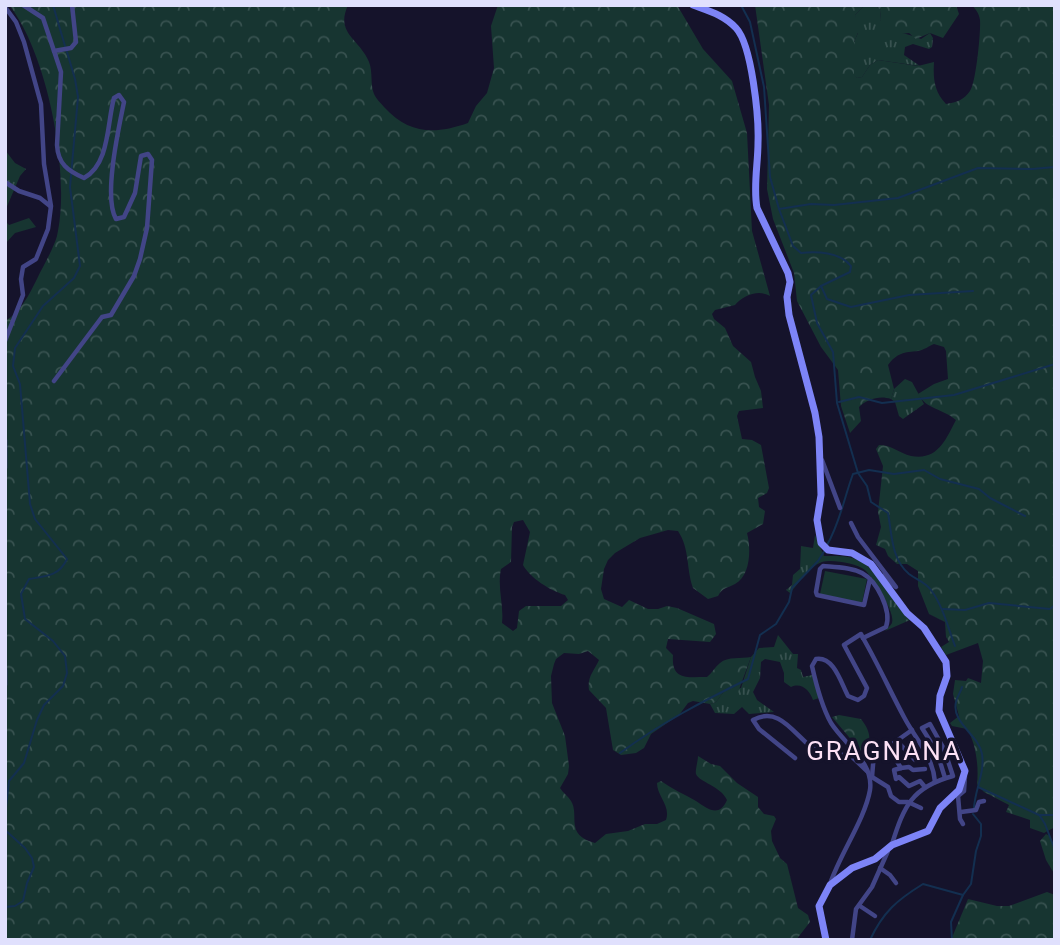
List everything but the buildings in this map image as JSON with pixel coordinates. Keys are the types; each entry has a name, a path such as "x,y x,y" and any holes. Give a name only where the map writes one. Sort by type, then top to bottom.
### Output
{"main road":[{"path":"693,5 721,15 736,28 746,43 758,140 755,198 790,282 786,297 789,315 819,437 821,495 817,520 826,548 860,556 871,564 907,612 924,628 946,662 947,676 940,696 939,711 965,771 959,790 940,808 928,831 890,846 876,859 852,868 830,885 819,906 826,940"}],"street":[{"path":"23,5 43,18 57,50 61,72 58,155 64,167 84,178 94,170 106,141 114,98 120,95 124,102 110,195 116,219 122,219 126,215 135,194 141,156 148,154 152,160 145,239 134,276 111,314 102,317 54,381"},
{"path":"57,50 71,48 76,42 72,5"},
{"path":"5,6 24,41 41,104 44,164 51,206 48,229 36,259 23,267 23,295 5,341"},
{"path":"5,182 51,206"},
{"path":"5,440 5,468"},
{"path":"819,458 825,465 840,508"},
{"path":"851,523 858,537 896,587 881,576"},
{"path":"863,638 886,626 888,620 882,599 870,579 856,570 823,566 820,569 816,594 864,605 870,579"},
{"path":"830,885 837,864 866,804 870,786 868,767 831,723 812,666 816,659 829,661 848,696 858,700 867,688 844,645 861,634 926,754 934,771 935,782"},
{"path":"5,670 5,685"},
{"path":"795,758 759,729 753,720 763,716 777,718 818,752 826,755 850,755 869,775 888,787 891,796 898,802 921,808"},
{"path":"852,940 857,906 860,906 873,887 908,803 925,787 953,776 944,749 930,724 922,728 937,752 945,778"},
{"path":"869,775 874,753 879,746 888,747 912,730"},
{"path":"897,741 915,760 926,754"},
{"path":"888,747 901,768"},
{"path":"920,781 906,787 900,777 896,779 894,770 922,769 920,781 925,787"},
{"path":"963,824 964,813 958,796 964,791 965,771"},
{"path":"964,813 976,810 979,802 984,801"},
{"path":"880,868 896,883"},
{"path":"860,906 875,916"}],"green space":[{"path":"9,5 348,5 344,23 369,62 376,98 403,123 423,130 433,130 468,123 476,106 487,93 494,68 491,26 498,5 677,5 703,49 732,81 747,133 752,231 770,296 751,294 735,305 715,310 712,314 725,328 733,346 751,362 761,391 763,408 739,411 737,416 742,439 761,445 769,488 767,493 758,498 759,507 765,511 763,524 747,533 747,568 740,580 718,596 708,599 693,588 682,538 678,531 668,530 640,538 615,553 604,569 601,589 604,599 622,607 629,600 648,609 667,606 714,624 716,634 710,642 668,639 666,648 673,655 675,669 682,676 707,677 723,661 751,657 737,695 725,690 716,702 688,703 679,715 651,734 644,748 636,753 621,755 613,750 606,708 589,690 590,678 599,660 588,651 579,654 564,653 556,659 551,676 552,703 565,736 569,766 568,774 560,788 573,806 579,835 595,843 606,834 666,820 667,810 657,783 661,781 709,809 720,809 727,800 698,777 698,756 720,766 737,783 758,797 758,807 764,814 776,819 771,831 772,841 780,858 787,864 798,908 808,915 810,922 796,940 5,940 5,321 24,303 48,258 57,236 61,211 61,181 53,116 35,53 23,26","holes":["523,520 530,532 523,565 536,579 565,595 568,600 561,606 526,606 519,611 517,628 513,631 502,623 501,569 511,562 514,522"]},
{"path":"755,5 865,5 855,15 860,28 854,42 854,74 857,78 862,77 870,65 878,60 918,66 934,62 935,85 946,104 963,99 972,86 978,57 980,20 972,5 1055,5 1055,827 1044,833 1030,828 1030,820 1006,812 1009,805 984,792 977,784 978,770 973,741 967,729 952,726 950,723 959,716 953,694 955,680 966,681 968,678 981,683 983,661 978,643 946,655 941,647 949,642 945,622 929,614 918,586 918,571 907,564 897,564 885,549 876,545 881,527 878,512 883,466 876,449 879,445 884,445 911,456 928,455 940,447 956,420 930,406 918,394 948,379 946,351 944,347 934,344 895,358 888,365 894,389 891,399 878,398 862,404 859,407 861,421 850,433 841,406 838,370 821,347 797,301 794,273 773,219 767,189 769,105"},
{"path":"865,5 874,5 881,10 880,20 895,30 921,39 930,33 933,38 932,47 929,49 913,44 905,47 904,55 920,66 878,60 870,65 862,77 857,78 853,74 854,42 858,33 855,15"},
{"path":"874,5 956,5 959,14 943,38 930,33 916,39 909,33 896,32 885,27 880,20 881,10"},
{"path":"5,150 15,163 26,169 20,176 5,211"},
{"path":"29,218 36,227 15,233 5,244 5,221 9,225"},
{"path":"905,379 912,382 924,404 903,419 891,399 894,389"},
{"path":"815,535 824,556 850,557 873,571 910,620 885,631 892,623 891,611 869,574 850,564 832,561 817,564 790,593 786,590 792,585 793,575 800,569 801,546 813,548"},
{"path":"825,571 867,579 862,603 820,594"},
{"path":"778,635 793,654 798,654 797,668 801,670 803,677 812,675 819,698 813,700 805,688 791,687 784,682 780,662 765,659 761,662 760,678 753,692 757,700 774,712 749,714 742,707 734,714 715,713 710,704 716,702 725,690 741,688 751,657 759,648 774,647"},
{"path":"839,715 861,719 864,723 869,740 861,752 856,750 854,743 832,717"},
{"path":"1046,834 1050,836 1055,849 1055,875 1046,860 1040,841"},
{"path":"1047,892 1055,895 1055,940 951,940 968,899 1009,906"}],"waterway":[{"path":"53,5 65,46"},
{"path":"741,5 750,22 764,87 770,177 793,246 801,253 834,255 851,266 850,272 821,286 811,295 817,323 833,352 837,403 858,473 867,486 871,502 888,513 893,546 899,561 909,574 926,585 935,596 955,646"},
{"path":"5,816 9,781 24,763 44,705 63,686 67,673 65,656 53,641 25,619 21,594 29,579 56,572 67,559 35,519 30,504 20,384 13,366 15,348 43,306 74,278 80,266 70,187 78,97 67,52"},
{"path":"779,209 898,198 978,168 1055,167"},
{"path":"821,286 827,299 851,307 909,295 973,291"},
{"path":"839,402 859,397 882,403 954,395 1055,364"},
{"path":"827,545 839,519 853,474 869,470 894,474 924,470 940,479 979,489 990,498 1025,516"},
{"path":"620,753 682,713 748,679 760,635 776,624 789,602 792,588 825,550"},
{"path":"943,609 965,610 989,603 1050,609 1055,605"},
{"path":"962,687 956,702 958,716 982,754 974,808"},
{"path":"978,787 1039,815 1055,815"},
{"path":"870,940 892,908 923,884 963,895 971,884 981,836 981,824 973,814"},
{"path":"1040,816 1055,850"},
{"path":"5,830 25,848 34,867 23,901 15,906 5,907"},
{"path":"5,831 5,850"},
{"path":"952,940 951,922 963,895"}],"district":[{"name":"GRAGNANA","path":"884,751"}]}
